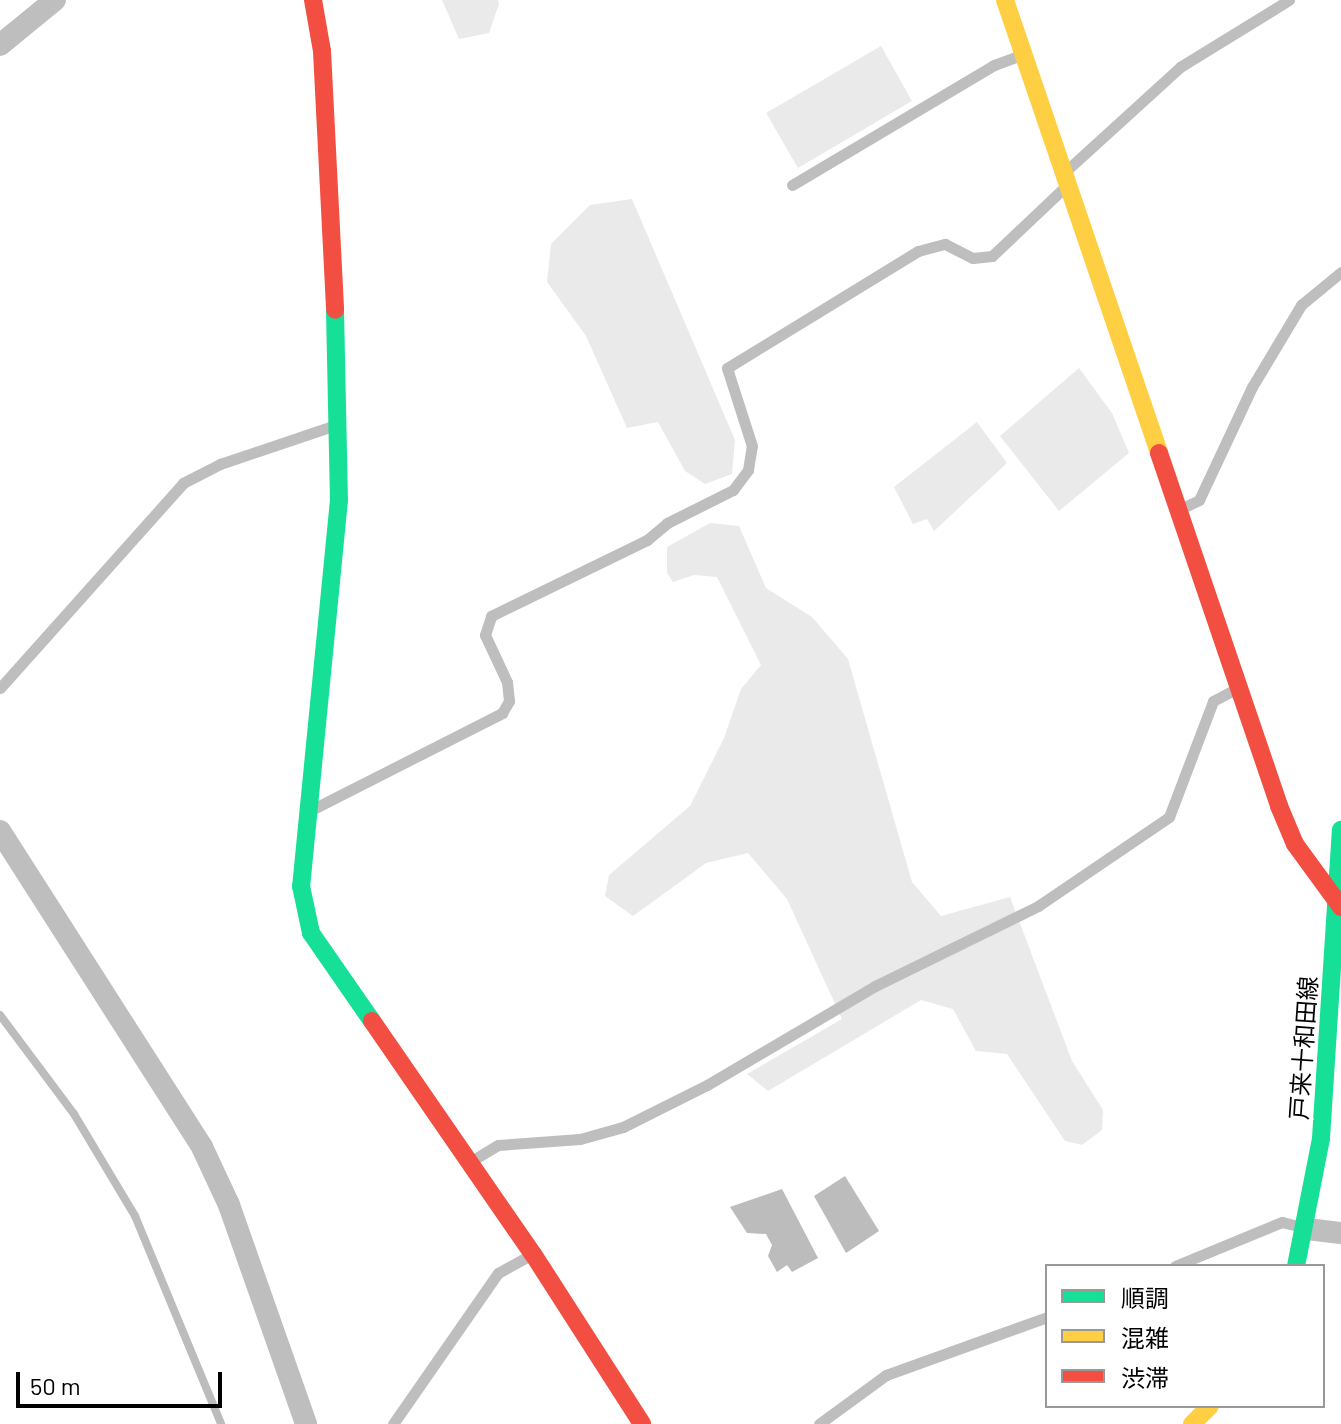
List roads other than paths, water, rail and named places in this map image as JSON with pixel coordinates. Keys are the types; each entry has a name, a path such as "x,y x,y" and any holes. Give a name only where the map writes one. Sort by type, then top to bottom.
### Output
{"street":[{"path":"0,45 55,0"},
{"path":"313,0 322,51 339,500 301,886 311,933 533,1254 642,1424"},
{"path":"1005,0 1295,844 1339,905"},
{"name":"戸来十和田線","path":"1297,1264 1307,1229 1321,1138 1339,905 1341,830"},
{"path":"0,831 202,1147 229,1205 306,1424"},
{"path":"1307,1229 1341,1233"},
{"path":"1192,1424 1208,1408"}],"lane":[{"path":"307,812 502,713 509,701 507,682 485,635 491,616 647,540 667,523 733,490 748,470 752,446 727,368 918,251 945,244 973,258 992,256 1065,179 1180,67 1289,0"},
{"path":"792,185 994,65 1023,54"},
{"path":"1179,509 1199,500 1252,387 1301,305 1341,272"},
{"path":"0,688 183,483 220,464 337,424"},
{"path":"469,1162 498,1145 580,1139 623,1127 707,1085 875,986 1038,906 1169,817 1213,701 1239,687"},
{"path":"1180,1264 1282,1222 1307,1229"},
{"path":"393,1424 498,1273 533,1254"},
{"path":"819,1424 886,1375 1045,1318"}],"waterway":[{"path":"0,1015 74,1114 135,1216 221,1424"}]}
